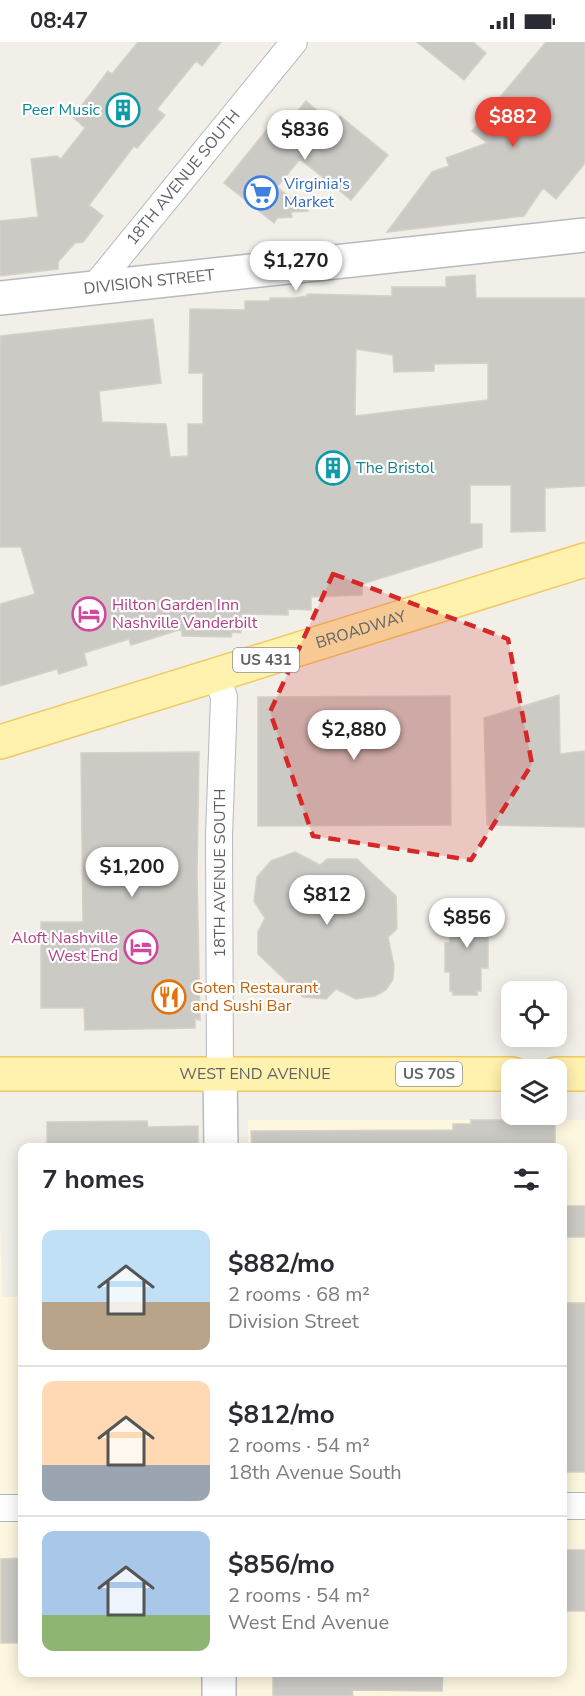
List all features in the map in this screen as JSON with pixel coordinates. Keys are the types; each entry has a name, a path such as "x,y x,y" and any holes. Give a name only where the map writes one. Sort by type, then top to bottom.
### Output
{"main road":[{"name":"DIVISION STREET","path":"0,298 585,235"},
{"name":"BROADWAY","path":"0,742 585,560"},
{"name":"WEST END AVENUE","path":"0,1074 501,1074"},
{"path":"220,1074 221,1143"},
{"path":"567,1074 585,1074"},
{"path":"219,1677 219,1696"}],"street":[{"name":"18TH AVENUE SOUTH","path":"95,286 294,42"},
{"name":"18TH AVENUE SOUTH","path":"216,675 224,697 219,836 220,1074"},
{"path":"567,1506 585,1506"},
{"path":"0,1508 18,1508"}],"highlighted area":[{"path":"333,574 508,639 532,764 471,860 313,836 270,712"}],"shaded area":[{"path":"248,1120 501,1120 501,1125 567,1125 567,1120 585,1120 585,1696 0,1696 0,1219 2,1297 18,1297 18,1677 567,1677 567,1143 248,1143"}],"building":[{"path":"138,42 221,42 202,66 196,61 157,109 165,115 137,148 134,146 89,205 103,216 83,242 75,243 58,262 58,269 0,276 0,221 38,217 31,159 57,156 61,159 85,128 73,117 108,71 112,74"},
{"path":"417,42 473,42 486,53 464,80"},
{"path":"546,42 585,42 585,163 556,199 543,188 524,216 387,232 432,172 449,166 446,158 487,143 472,131"},
{"path":"306,101 334,124 340,116 388,155 351,200 300,159 277,187 308,211 291,212 292,217 277,218 274,223 224,183 268,128 278,135"},
{"path":"475,275 476,298 585,298 585,486 545,488 545,531 511,532 511,485 470,485 470,524 482,524 482,547 362,584 362,595 311,597 311,610 288,609 288,615 241,614 241,633 232,632 231,637 182,636 182,629 131,645 129,639 84,653 87,665 59,674 57,669 0,686 0,604 35,594 21,547 0,547 0,336 153,319 161,383 99,391 102,422 166,424 170,457 188,456 188,424 203,424 203,373 189,373 190,309 245,310 245,301 270,301 270,298 294,298 307,296 307,294 392,296 392,287 446,287 446,277","holes":["356,349 393,355 394,372 434,371 434,364 488,363 488,400 355,416"]},
{"path":"559,695 560,754 585,751 585,827 487,825 484,718"},
{"path":"450,696 451,825 258,826 258,697"},
{"path":"199,752 197,874 200,1020 195,1019 195,1028 85,1030 84,1008 41,1008 41,922 83,922 81,753"},
{"path":"295,852 320,865 327,859 357,859 396,896 397,929 388,937 394,966 393,979 386,990 375,996 356,999 336,989 326,999 303,997 258,954 258,932 265,918 254,901 257,877 271,861"},
{"path":"450,907 488,907 488,968 481,968 481,991 477,991 477,995 453,995 450,991 450,972 445,972 445,943 450,943"},
{"path":"471,1120 501,1120 501,1125 555,1125 555,1143 252,1143 251,1131 453,1130 453,1124 471,1124"},
{"path":"147,1121 148,1127 198,1126 198,1143 47,1143 47,1122"},
{"path":"567,1206 585,1206 585,1237 567,1237"},
{"path":"567,1303 585,1303 585,1472 567,1472"},
{"path":"567,1550 585,1550 585,1611 567,1611"},
{"path":"18,1558 18,1643 1,1643 1,1559"},
{"path":"273,1677 443,1677 442,1691 352,1690 353,1696 273,1696"}],"place":[{"name":"Peer Music","path":"123,110"},
{"name":"Virginia's Market","path":"261,193"},
{"name":"The Bristol","path":"333,468"},
{"name":"Hilton Garden Inn Nashville Vanderbilt","path":"89,614"},
{"name":"Aloft Nashville West End","path":"141,947"},
{"name":"Goten Restaurant and Sushi Bar","path":"169,997"}]}
